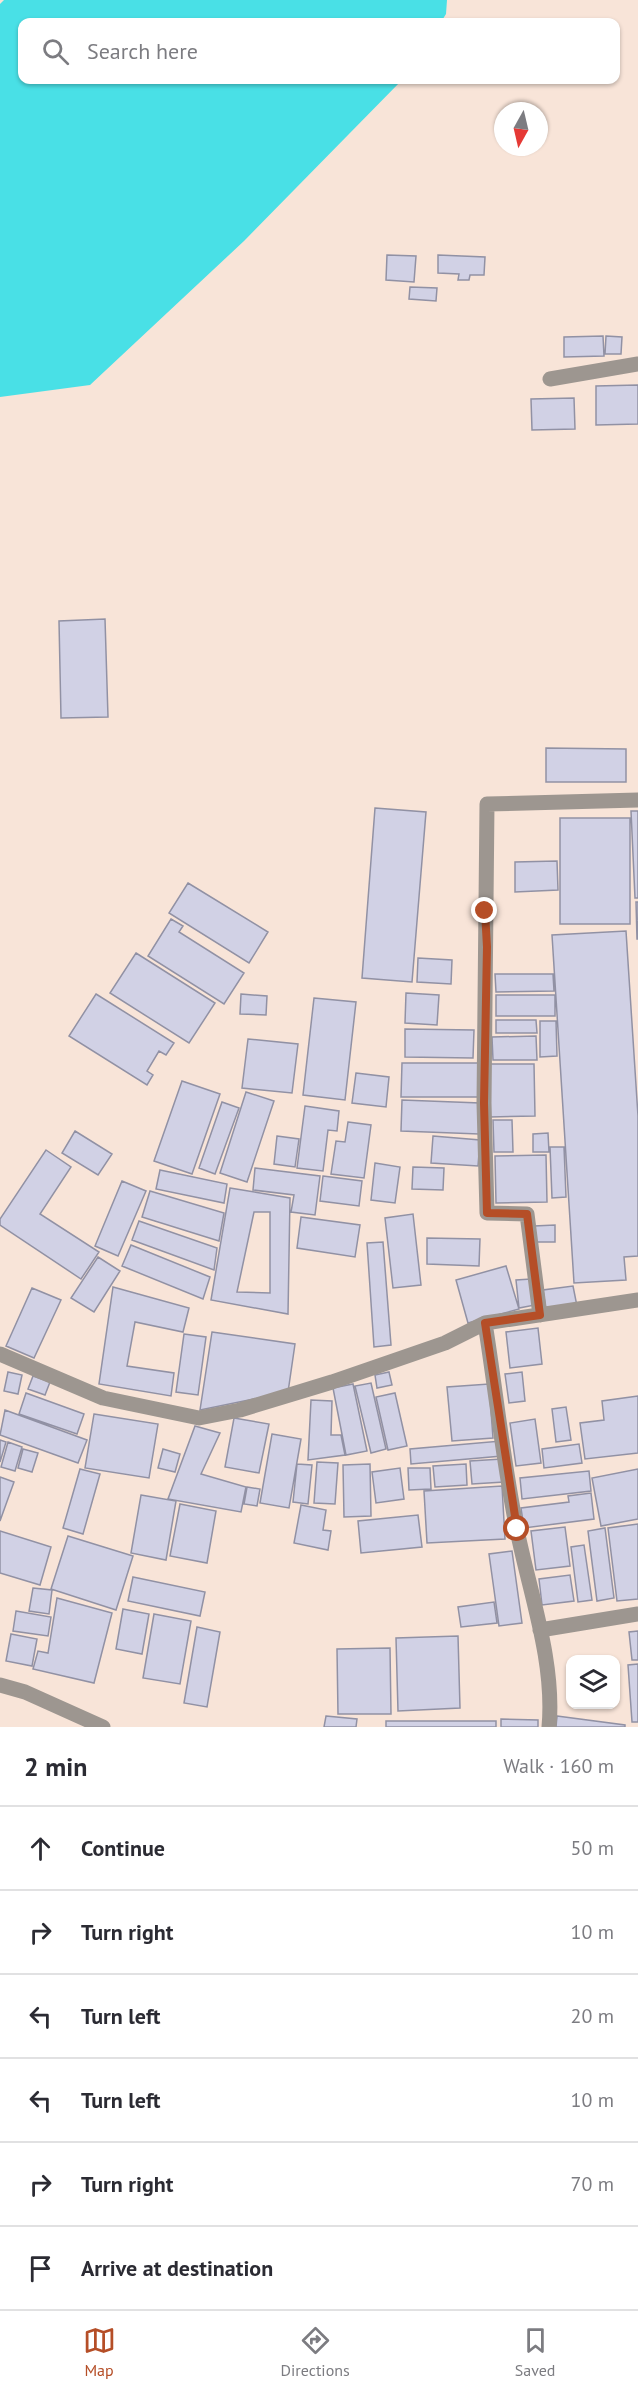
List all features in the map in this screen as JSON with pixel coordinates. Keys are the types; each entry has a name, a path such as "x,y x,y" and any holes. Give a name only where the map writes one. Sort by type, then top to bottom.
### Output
{"street":[{"path":"550,380 638,364"},
{"path":"540,1315 527,1214 487,1213 484,1103 487,804 638,800"},
{"path":"0,1354 103,1398 199,1418 240,1410 332,1382 445,1343 485,1323 638,1300"},
{"path":"485,1323 517,1529 540,1630 551,1705 549,1727"},
{"path":"540,1630 638,1614"},
{"path":"0,1685 25,1692 103,1727"}],"water":[{"path":"4,0 447,0 444,18 18,18 18,84 398,84 244,241 90,385 0,397 0,4"}],"building":[{"path":"387,255 416,256 414,282 386,280"},
{"path":"438,255 485,257 484,275 470,275 469,280 458,280 459,274 438,273"},
{"path":"410,287 437,288 436,301 409,299"},
{"path":"603,336 604,356 564,357 564,337"},
{"path":"606,336 622,337 621,354 605,354"},
{"path":"638,385 638,424 596,425 596,386"},
{"path":"574,398 575,429 532,430 531,399"},
{"path":"105,619 108,717 61,718 59,621"},
{"path":"546,748 626,749 626,782 546,782"},
{"path":"375,808 426,812 412,982 362,978"},
{"path":"631,811 638,811 638,898 635,898"},
{"path":"560,818 630,818 630,924 560,924"},
{"path":"557,861 558,890 515,892 515,862"},
{"path":"188,883 268,932 249,963 169,913"},
{"path":"636,902 638,902 638,939 637,939"},
{"path":"171,919 183,926 179,932 244,973 224,1004 148,956"},
{"path":"626,931 638,1116 638,1256 624,1257 626,1280 574,1283 552,935"},
{"path":"136,953 215,1003 189,1043 110,993"},
{"path":"418,958 452,960 451,984 417,982"},
{"path":"495,974 553,974 554,991 496,992"},
{"path":"406,993 439,995 437,1025 405,1023"},
{"path":"96,994 174,1043 166,1055 159,1051 147,1071 153,1075 147,1085 69,1036"},
{"path":"241,994 267,996 266,1015 240,1014"},
{"path":"496,995 555,995 555,1016 496,1016"},
{"path":"314,998 356,1002 345,1100 303,1095"},
{"path":"496,1020 536,1020 537,1033 496,1033"},
{"path":"540,1021 556,1021 557,1056 540,1057"},
{"path":"405,1029 474,1030 473,1058 405,1057"},
{"path":"536,1036 537,1060 493,1060 492,1037"},
{"path":"248,1039 298,1044 292,1093 242,1088"},
{"path":"402,1063 482,1063 482,1097 401,1097"},
{"path":"489,1064 534,1064 535,1116 490,1117"},
{"path":"356,1073 389,1077 386,1107 352,1103"},
{"path":"182,1081 220,1094 192,1174 154,1161"},
{"path":"246,1092 274,1101 247,1182 220,1173"},
{"path":"402,1100 480,1103 479,1134 401,1131"},
{"path":"222,1102 239,1108 215,1174 199,1168"},
{"path":"305,1106 339,1111 337,1131 328,1130 323,1171 297,1168"},
{"path":"493,1120 512,1120 513,1152 494,1152"},
{"path":"348,1122 371,1125 364,1178 331,1174 336,1141 345,1142"},
{"path":"75,1131 112,1154 98,1175 62,1153"},
{"path":"548,1133 549,1152 533,1152 533,1134"},
{"path":"277,1136 299,1139 295,1167 274,1164"},
{"path":"433,1136 480,1140 478,1166 431,1163"},
{"path":"550,1147 564,1147 566,1197 552,1198"},
{"path":"46,1150 71,1167 40,1214 99,1252 81,1279 0,1225 0,1219"},
{"path":"546,1155 547,1202 496,1203 495,1156"},
{"path":"375,1163 400,1167 395,1203 371,1200"},
{"path":"413,1167 444,1168 443,1190 412,1189"},
{"path":"255,1168 320,1176 315,1215 291,1212 294,1195 253,1190"},
{"path":"160,1170 227,1184 224,1203 156,1189"},
{"path":"323,1176 362,1181 359,1206 320,1201"},
{"path":"122,1181 146,1191 118,1256 95,1246"},
{"path":"230,1188 290,1198 288,1314 211,1300","holes":["254,1212 270,1212 270,1293 237,1292"]},
{"path":"150,1191 224,1213 219,1241 142,1217"},
{"path":"413,1214 421,1285 393,1288 385,1218"},
{"path":"301,1217 360,1225 355,1257 297,1248"},
{"path":"139,1221 217,1248 214,1270 132,1240"},
{"path":"555,1225 555,1242 534,1242 534,1226"},
{"path":"427,1238 480,1239 479,1266 427,1264"},
{"path":"383,1242 391,1345 374,1347 367,1243"},
{"path":"131,1245 210,1277 203,1299 122,1266"},
{"path":"98,1257 120,1271 94,1312 71,1298"},
{"path":"506,1266 519,1309 468,1323 456,1280"},
{"path":"531,1279 535,1305 519,1308 516,1280"},
{"path":"573,1286 577,1306 546,1310 543,1290"},
{"path":"113,1287 189,1308 183,1332 135,1322 127,1366 174,1373 171,1396 99,1384"},
{"path":"32,1288 61,1300 34,1358 6,1346"},
{"path":"538,1328 542,1364 510,1368 506,1332"},
{"path":"212,1332 295,1344 288,1392 200,1410"},
{"path":"184,1334 206,1337 198,1395 176,1392"},
{"path":"8,1372 22,1375 18,1394 4,1391"},
{"path":"389,1372 392,1385 377,1388 375,1375"},
{"path":"522,1372 525,1401 509,1403 505,1374"},
{"path":"33,1376 50,1382 45,1395 28,1389"},
{"path":"371,1383 386,1449 371,1453 355,1386"},
{"path":"353,1384 367,1451 346,1455 333,1388"},
{"path":"489,1384 493,1438 452,1441 447,1387"},
{"path":"26,1393 84,1414 77,1434 19,1414"},
{"path":"395,1393 407,1446 388,1450 376,1397"},
{"path":"638,1396 638,1453 585,1459 580,1423 604,1420 602,1401"},
{"path":"311,1400 332,1401 331,1435 341,1435 345,1455 308,1460"},
{"path":"566,1407 571,1440 556,1442 552,1409"},
{"path":"5,1410 87,1440 78,1463 0,1435"},
{"path":"94,1414 158,1424 149,1478 85,1468"},
{"path":"234,1418 269,1424 259,1473 225,1467"},
{"path":"535,1419 541,1463 516,1466 510,1423"},
{"path":"195,1426 220,1433 201,1474 246,1487 241,1512 168,1499"},
{"path":"272,1434 301,1439 289,1508 260,1503"},
{"path":"0,1440 6,1442 0,1462"},
{"path":"501,1441 502,1456 411,1464 410,1449"},
{"path":"8,1442 22,1447 15,1471 1,1467"},
{"path":"579,1444 582,1463 544,1468 542,1449"},
{"path":"23,1449 38,1453 32,1472 18,1468"},
{"path":"163,1449 180,1454 175,1472 158,1468"},
{"path":"502,1459 504,1482 472,1484 470,1461"},
{"path":"317,1462 338,1463 335,1504 314,1503"},
{"path":"297,1464 312,1465 308,1504 293,1502"},
{"path":"370,1464 371,1516 344,1517 343,1465"},
{"path":"466,1464 467,1485 435,1487 433,1466"},
{"path":"400,1468 404,1499 376,1503 372,1472"},
{"path":"408,1468 430,1468 431,1489 409,1490"},
{"path":"80,1469 100,1474 83,1534 63,1528"},
{"path":"638,1469 638,1519 601,1526 592,1478"},
{"path":"589,1471 591,1491 522,1499 520,1478"},
{"path":"0,1477 14,1482 0,1521"},
{"path":"502,1486 505,1539 427,1543 424,1491"},
{"path":"247,1487 260,1489 257,1506 244,1504"},
{"path":"591,1493 594,1519 524,1528 521,1508 569,1502 568,1496"},
{"path":"141,1495 176,1501 166,1560 131,1553"},
{"path":"180,1504 216,1511 207,1563 170,1556"},
{"path":"301,1505 326,1510 323,1530 331,1531 328,1550 294,1543"},
{"path":"418,1515 422,1547 361,1553 358,1521"},
{"path":"638,1524 638,1599 617,1601 608,1528"},
{"path":"565,1527 570,1566 536,1570 531,1531"},
{"path":"605,1528 614,1598 597,1601 588,1531"},
{"path":"0,1531 51,1547 40,1585 0,1573"},
{"path":"68,1536 133,1556 116,1610 51,1589"},
{"path":"584,1545 592,1600 578,1602 571,1547"},
{"path":"512,1551 522,1623 499,1626 489,1554"},
{"path":"570,1575 574,1601 542,1605 539,1579"},
{"path":"133,1577 205,1592 200,1616 128,1601"},
{"path":"33,1588 52,1590 49,1614 29,1611"},
{"path":"57,1598 112,1613 94,1683 33,1669 38,1651 48,1653"},
{"path":"494,1602 497,1623 461,1627 458,1607"},
{"path":"123,1609 149,1614 142,1654 116,1649"},
{"path":"16,1611 51,1617 48,1636 13,1631"},
{"path":"154,1614 191,1621 180,1684 143,1678"},
{"path":"197,1627 220,1632 207,1707 184,1703"},
{"path":"638,1631 638,1660 632,1660 629,1632"},
{"path":"11,1634 37,1639 32,1666 6,1661"},
{"path":"458,1636 460,1708 398,1711 396,1638"},
{"path":"390,1648 391,1714 338,1714 337,1649"},
{"path":"638,1664 638,1722 632,1722 628,1665"},
{"path":"326,1716 357,1719 356,1727 324,1727"},
{"path":"557,1716 625,1725 625,1727 556,1727"},
{"path":"501,1719 538,1720 538,1727 501,1727"},
{"path":"386,1721 496,1721 496,1727 386,1727"}],"route":[{"path":"485,911 487,947 484,1103 487,1213 527,1214 540,1315 485,1323 517,1529"}]}
